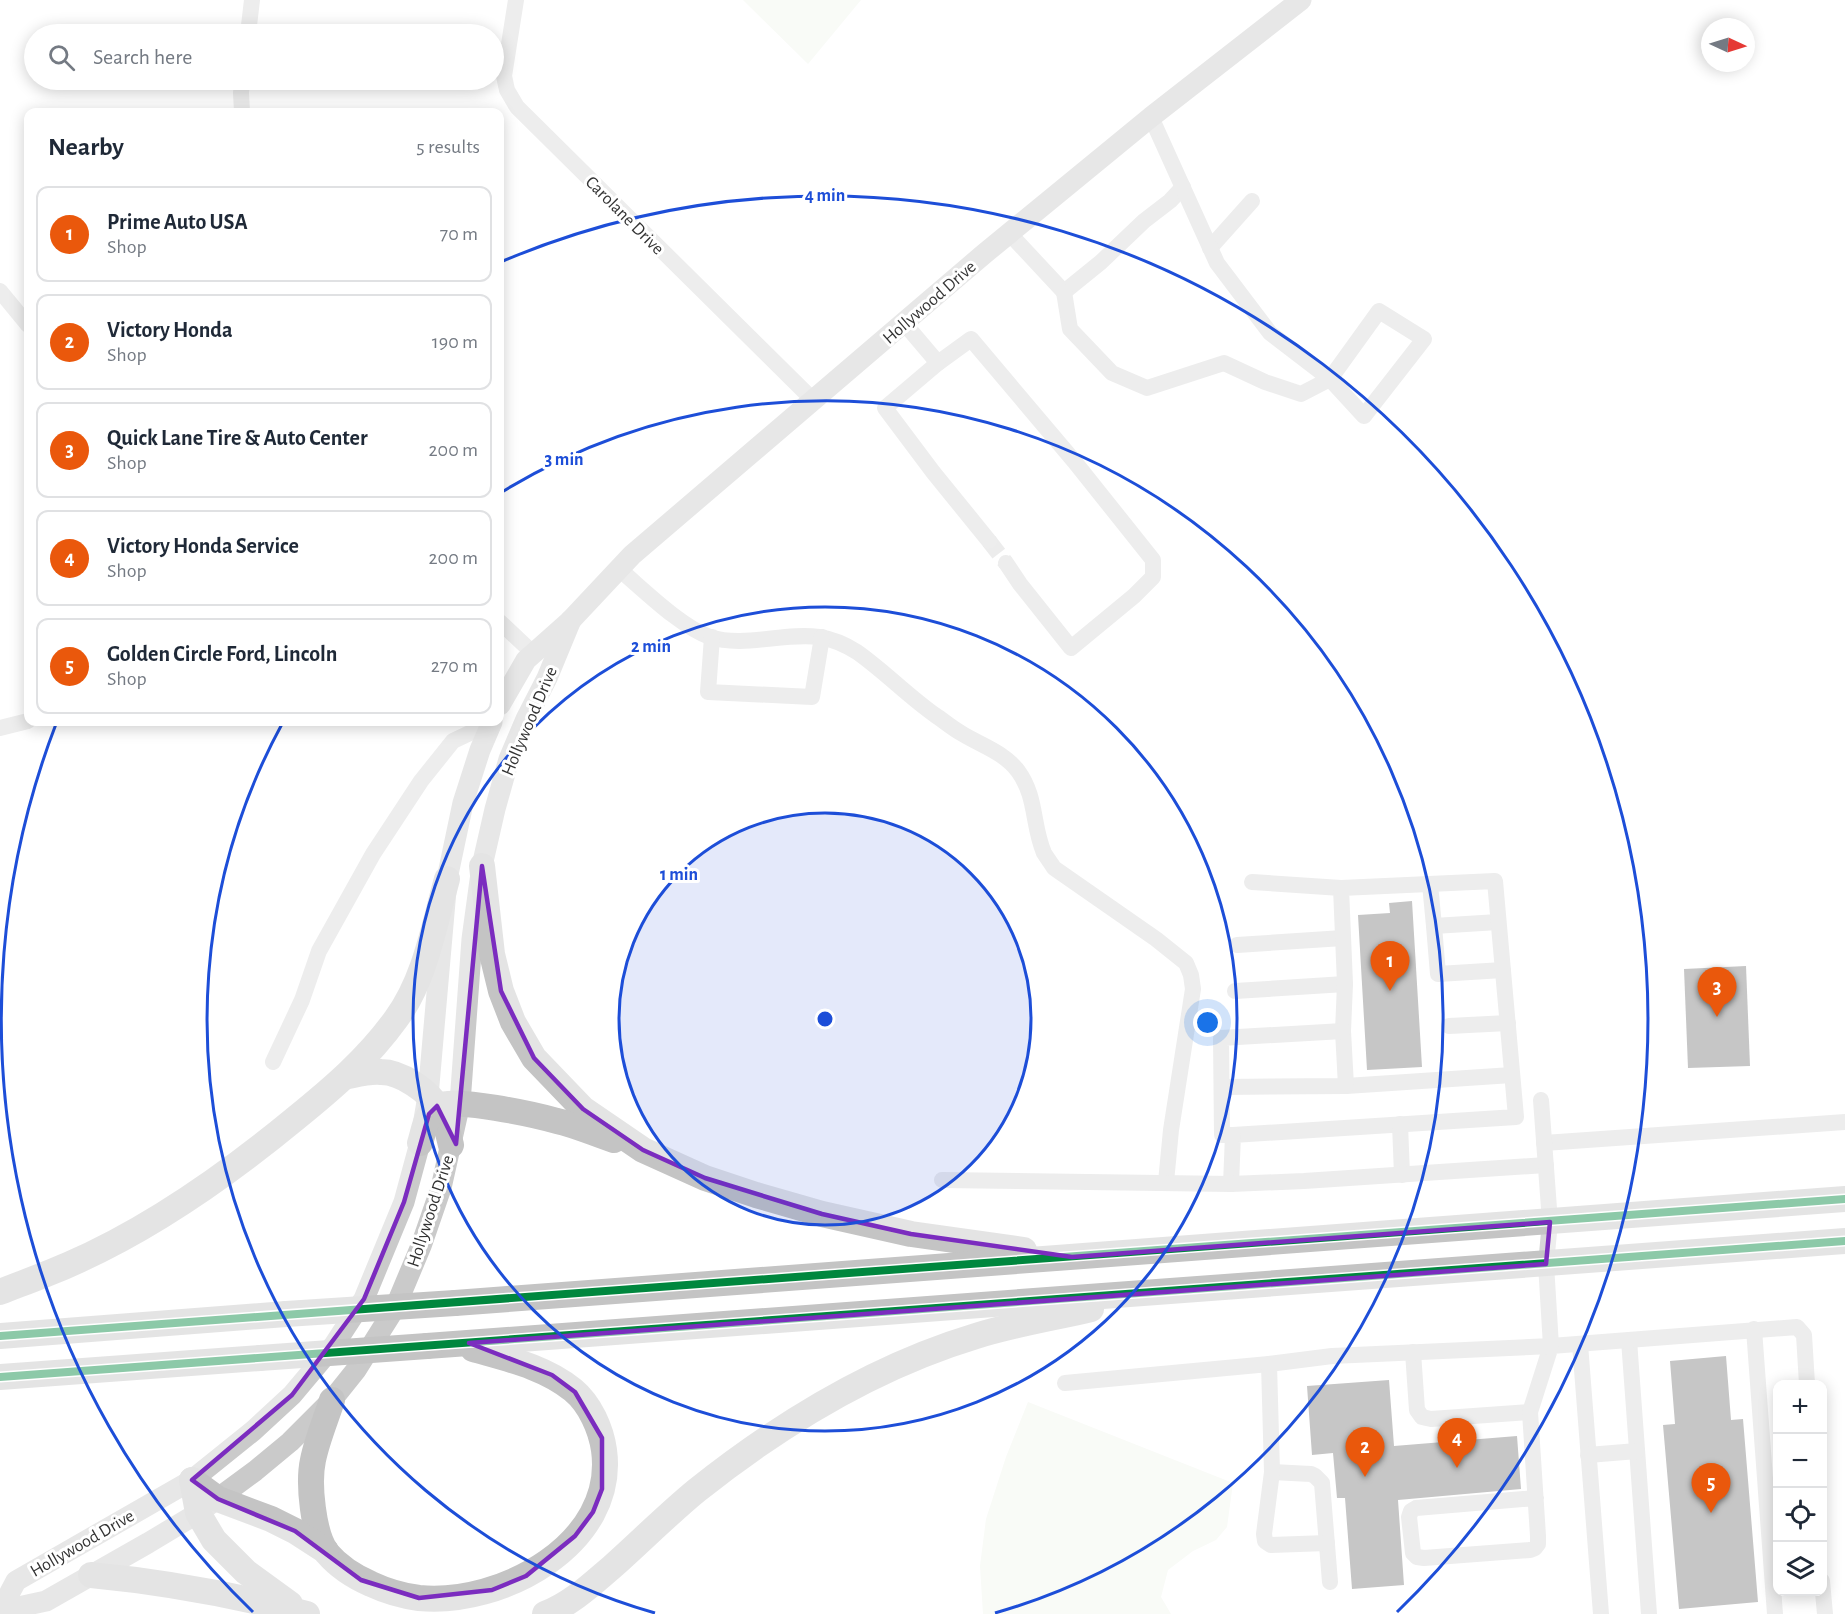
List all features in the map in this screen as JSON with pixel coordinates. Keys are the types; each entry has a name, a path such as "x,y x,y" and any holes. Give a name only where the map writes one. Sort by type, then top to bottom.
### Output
{"highway":[{"path":"482,866 492,954 501,991 513,1022 534,1058 557,1084 583,1109 643,1150"},
{"path":"0,1292 69,1265 139,1229 202,1189 260,1148 348,1076 397,1019 413,991 426,956 447,879"},
{"path":"348,1076 381,1072 397,1075 442,1102 558,1121 643,1150 705,1178 822,1214 911,1234 1072,1257"},
{"path":"420,1143 429,1114 442,1102"},
{"path":"442,1102 451,1145"},
{"path":"0,1336 1845,1199"},
{"path":"0,1377 1845,1241"},
{"path":"545,1614 585,1590 695,1492 768,1437 836,1394 894,1366 976,1336 1174,1290"},
{"path":"208,1506 279,1523 326,1551 342,1568 361,1580 387,1591 419,1598 452,1598 492,1590 526,1576 554,1558 593,1512 602,1489 606,1464 602,1438 591,1413 576,1392 552,1375 516,1361 456,1344"},
{"path":"326,1551 316,1525 311,1495 313,1461 332,1400"},
{"path":"192,1480 208,1506 214,1540 246,1572 306,1614"},
{"path":"91,1575 149,1581 306,1614"}],"main road":[{"name":"Hollywood Drive","path":"504,698 526,660 571,620 632,555 1009,233 1151,117 1301,0"},
{"name":"Hollywood Drive","path":"442,1102 472,939 482,866 509,759 571,620"},
{"name":"Hollywood Drive","path":"442,1102 447,879 463,802 490,726"},
{"name":"Hollywood Drive","path":"420,1143 404,1202 364,1299 334,1345 292,1395 253,1431 192,1480 16,1581 0,1611 46,1601 208,1506 290,1442 332,1400 357,1370 395,1308 421,1246 441,1188 451,1145"}],"street":[{"path":"249,24 252,0"},
{"name":"Carolane Drive","path":"516,0 504,76 507,90 517,107 814,401"},
{"path":"241,90 243,108"},
{"path":"1009,233 1064,292 1070,329 1112,373 1147,388 1224,363 1265,382 1301,394 1330,378 1379,311 1424,339 1364,416 1330,378 1270,333 1217,263 1151,117"},
{"path":"1064,292 1183,188"},
{"path":"1210,248 1252,201"},
{"path":"0,291 24,320"},
{"path":"904,323 938,363"},
{"path":"989,541 885,408 938,363 971,339 1074,461 1153,560 1153,577 1134,596 1071,648 1006,563"},
{"path":"619,569 692,629 712,637 733,640 803,636 822,637 839,643 856,652 932,713 963,734 990,748 1016,768 1026,783 1032,799 1044,853 1054,868 1156,939 1186,963 1191,975 1193,988 1171,1130 1166,1182"},
{"path":"504,626 534,654"},
{"path":"712,637 708,692 812,697 822,637"},
{"path":"0,728 24,723"},
{"path":"273,1062 302,1000 319,951 373,854 421,781 453,741 478,726"},
{"path":"1252,882 1341,888 1495,881 1516,1117 1222,1135 1221,1038 1343,1031"},
{"path":"1430,884 1438,974 1503,970"},
{"path":"1341,888 1346,1086"},
{"path":"1434,926 1498,922"},
{"path":"1237,945 1343,938"},
{"path":"1235,991 1345,984"},
{"path":"1449,1026 1508,1023"},
{"path":"1223,1087 1346,1086 1512,1075"},
{"path":"1536,1498 1416,1508 1411,1511 1409,1517 1413,1553 1417,1557 1424,1558 1535,1548 1538,1544 1536,1498 1530,1412 1551,1346 1546,1264 1550,1222 1541,1100"},
{"path":"1544,1143 1845,1122"},
{"path":"1400,1124 1402,1175"},
{"path":"1231,1184 1233,1135"},
{"path":"942,1180 1231,1184 1546,1166"},
{"path":"1065,1383 1332,1356 1551,1346 1791,1326 1797,1327 1804,1335 1808,1380"},
{"path":"1754,1329 1770,1440 1774,1614"},
{"path":"1629,1340 1649,1614"},
{"path":"1580,1344 1601,1614"},
{"path":"1413,1352 1417,1410 1422,1417 1431,1419 1530,1412"},
{"path":"1269,1364 1272,1472 1265,1540 1271,1545 1327,1543"},
{"path":"1588,1455 1637,1451"},
{"path":"1272,1472 1311,1474 1320,1479 1330,1582"},
{"path":"1823,1596 1825,1614"}],"highlighted area":[{"path":"482,866 501,991 534,1058 583,1109 643,1150 705,1178 822,1214 911,1234 1072,1257 1550,1222 1546,1264 469,1343 552,1375 575,1392 602,1438 602,1489 593,1512 575,1536 526,1576 492,1590 419,1598 361,1580 295,1531 218,1499 192,1480 292,1395 364,1299 404,1202 429,1114 437,1106 456,1144"}],"shaded area":[{"path":"743,0 861,0 808,64"},
{"path":"1028,1402 1233,1483 1227,1527 1216,1540 1193,1551 1168,1570 1161,1597 1171,1614 983,1614 980,1566 986,1519 1006,1457"}],"building":[{"path":"1412,901 1422,1067 1367,1070 1358,915 1390,913 1389,903"},
{"path":"1746,966 1750,1066 1688,1068 1684,969"},
{"path":"1726,1356 1731,1420 1743,1419 1758,1602 1679,1609 1663,1425 1675,1424 1670,1361"},
{"path":"1389,1380 1394,1446 1517,1436 1521,1489 1398,1500 1404,1585 1352,1589 1345,1498 1337,1498 1333,1453 1312,1455 1307,1386"}],"tunnel":[{"path":"989,541 1006,563"}],"cycle path":[{"path":"0,1336 1845,1199"},
{"path":"0,1377 1845,1241"}],"place":[{"name":"Prime Auto USA","path":"1390,991"},
{"name":"Quick Lane Tire & Auto Center","path":"1717,1017"},
{"name":"Victory Honda Service","path":"1457,1468"},
{"name":"Victory Honda","path":"1365,1477"},
{"name":"Golden Circle Ford, Lincoln","path":"1711,1513"}]}
